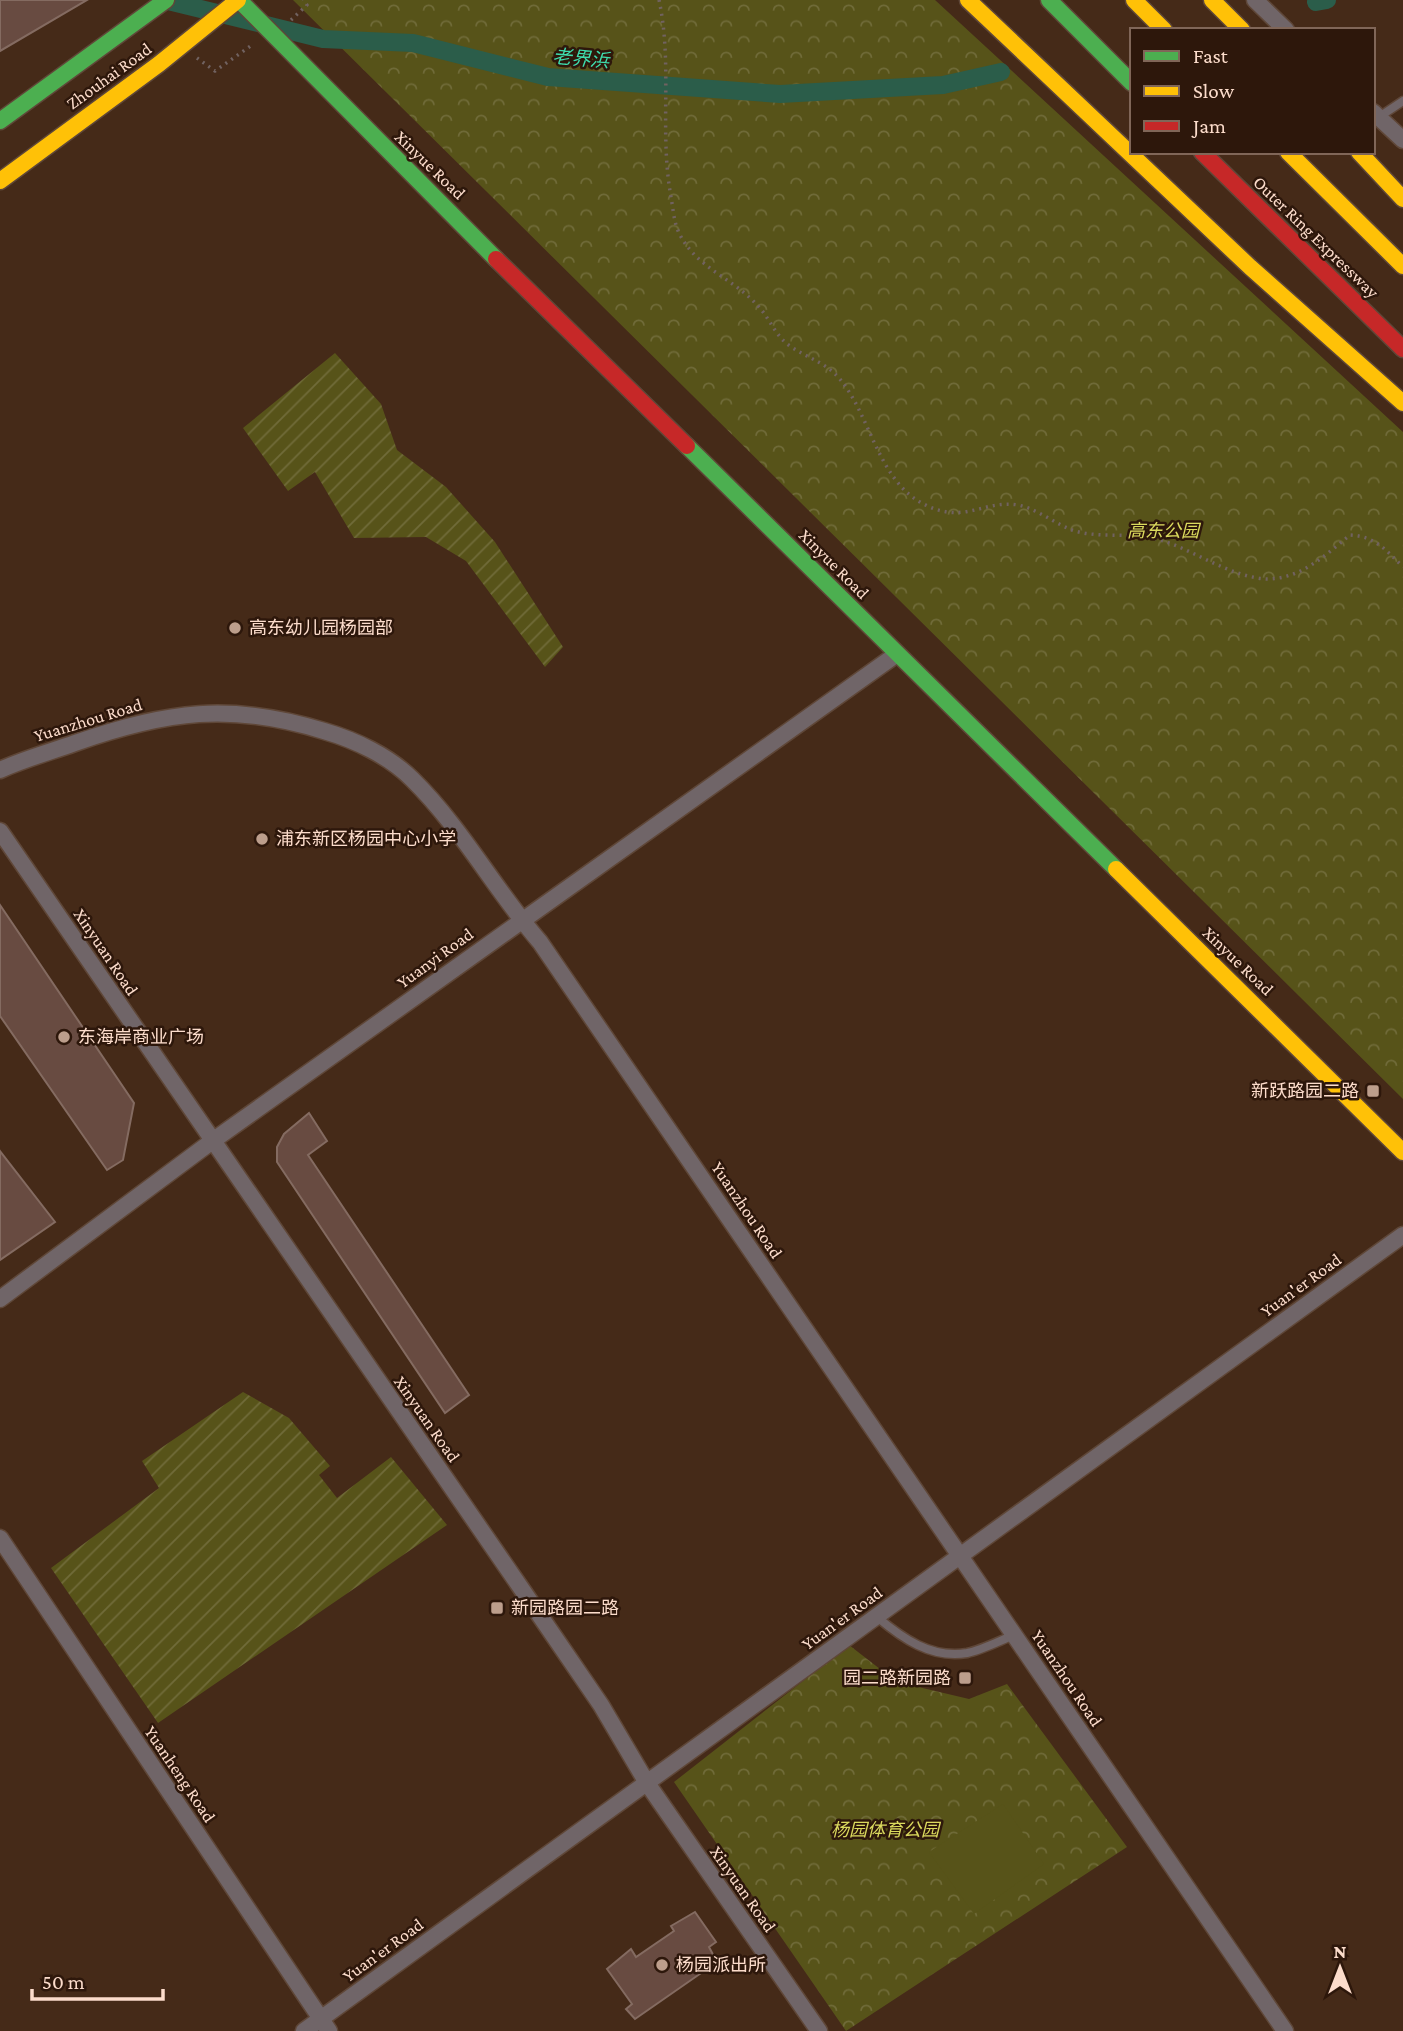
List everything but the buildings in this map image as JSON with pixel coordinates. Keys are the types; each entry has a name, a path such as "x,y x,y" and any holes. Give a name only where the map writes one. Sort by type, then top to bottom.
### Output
{"main road":[{"name":"Zhouhai Road","path":"0,121 166,0"},
{"name":"Zhouhai Road","path":"0,181 239,0"},
{"name":"Xinyue Road","path":"239,0 1403,1152"},
{"path":"968,0 1130,153"},
{"path":"1049,0 1130,81"},
{"path":"1134,0 1162,28"},
{"path":"1212,0 1240,28"},
{"path":"1131,154 1250,267 1403,402"},
{"name":"Outer Ring Expressway","path":"1204,154 1403,349"},
{"path":"1290,154 1403,266"},
{"path":"1361,154 1403,199"}],"street":[{"path":"1255,0 1284,28"},
{"path":"1376,115 1403,140"},
{"name":"Yuanyi Road","path":"0,1299 211,1142 897,654"},
{"name":"Yuanzhou Road","path":"0,770 132,723 180,714 226,712 299,723 370,749 412,778 540,942 1285,2031"},
{"name":"Xinyuan Road","path":"0,831 211,1142 539,1614 601,1705 648,1783 819,2031"},
{"name":"Yuan'er Road","path":"304,2031 325,2025 648,1783 1403,1235"},
{"name":"Yuanheng Road","path":"0,1538 325,2025"}],"lane":[{"path":"1376,115 1403,101"},
{"path":"877,1617 905,1641 943,1653 967,1653 1014,1635"}],"path":[{"path":"291,20 307,5 303,0"},
{"path":"659,0 666,33 668,61 665,163 679,232 695,256 758,305 777,335 790,347 824,363 839,378 898,485 920,502 948,513 973,513 1000,505 1019,505 1074,531 1156,539 1234,570 1266,579 1292,575 1320,560 1350,534 1362,535 1379,543 1403,567"},
{"path":"181,46 215,71 252,46"}],"green space":[{"name":"高东公园","path":"293,0 935,0 1403,432 1403,1099"},
{"path":"335,353 381,404 397,450 446,487 495,542 563,647 545,667 466,561 426,537 354,538 315,472 288,491 243,428"},
{"path":"243,1392 289,1418 330,1466 319,1475 337,1498 391,1457 447,1525 158,1723 51,1568 159,1488 142,1461"},
{"name":"杨园体育公园","path":"849,1645 880,1669 910,1685 969,1699 1007,1684 1127,1847 846,2031 674,1782"},
{"path":"1003,1804 1044,1864 974,1914 929,1852"}],"waterway":[{"name":"老界浜","path":"164,0 323,39 413,43 548,77 780,94 943,85 1001,72"},
{"name":"老界浜","path":"1316,2 1327,0"}],"traffic: fast":[{"path":"0,121 166,0"},
{"path":"239,0 496,259"},
{"path":"1049,0 1130,81"},
{"path":"687,446 1116,869"}],"traffic: slow":[{"path":"0,181 159,64 238,0"},
{"path":"968,0 1130,153"},
{"path":"1134,0 1162,28"},
{"path":"1212,0 1240,28"},
{"path":"1131,154 1250,267 1403,403"},
{"path":"1290,154 1403,266"},
{"path":"1361,154 1403,199"},
{"path":"1116,869 1403,1152"}],"traffic: jam":[{"path":"1204,154 1403,349"},
{"path":"496,259 687,446"}],"place":[{"name":"高东幼儿园杨园部","path":"235,628"},
{"name":"浦东新区杨园中心小学","path":"262,839"},
{"name":"东海岸商业广场","path":"64,1037"},
{"name":"新跃路园二路","path":"1373,1091"},
{"name":"新园路园二路","path":"497,1608"},
{"name":"园二路新园路","path":"965,1678"},
{"name":"杨园派出所","path":"662,1965"}]}
